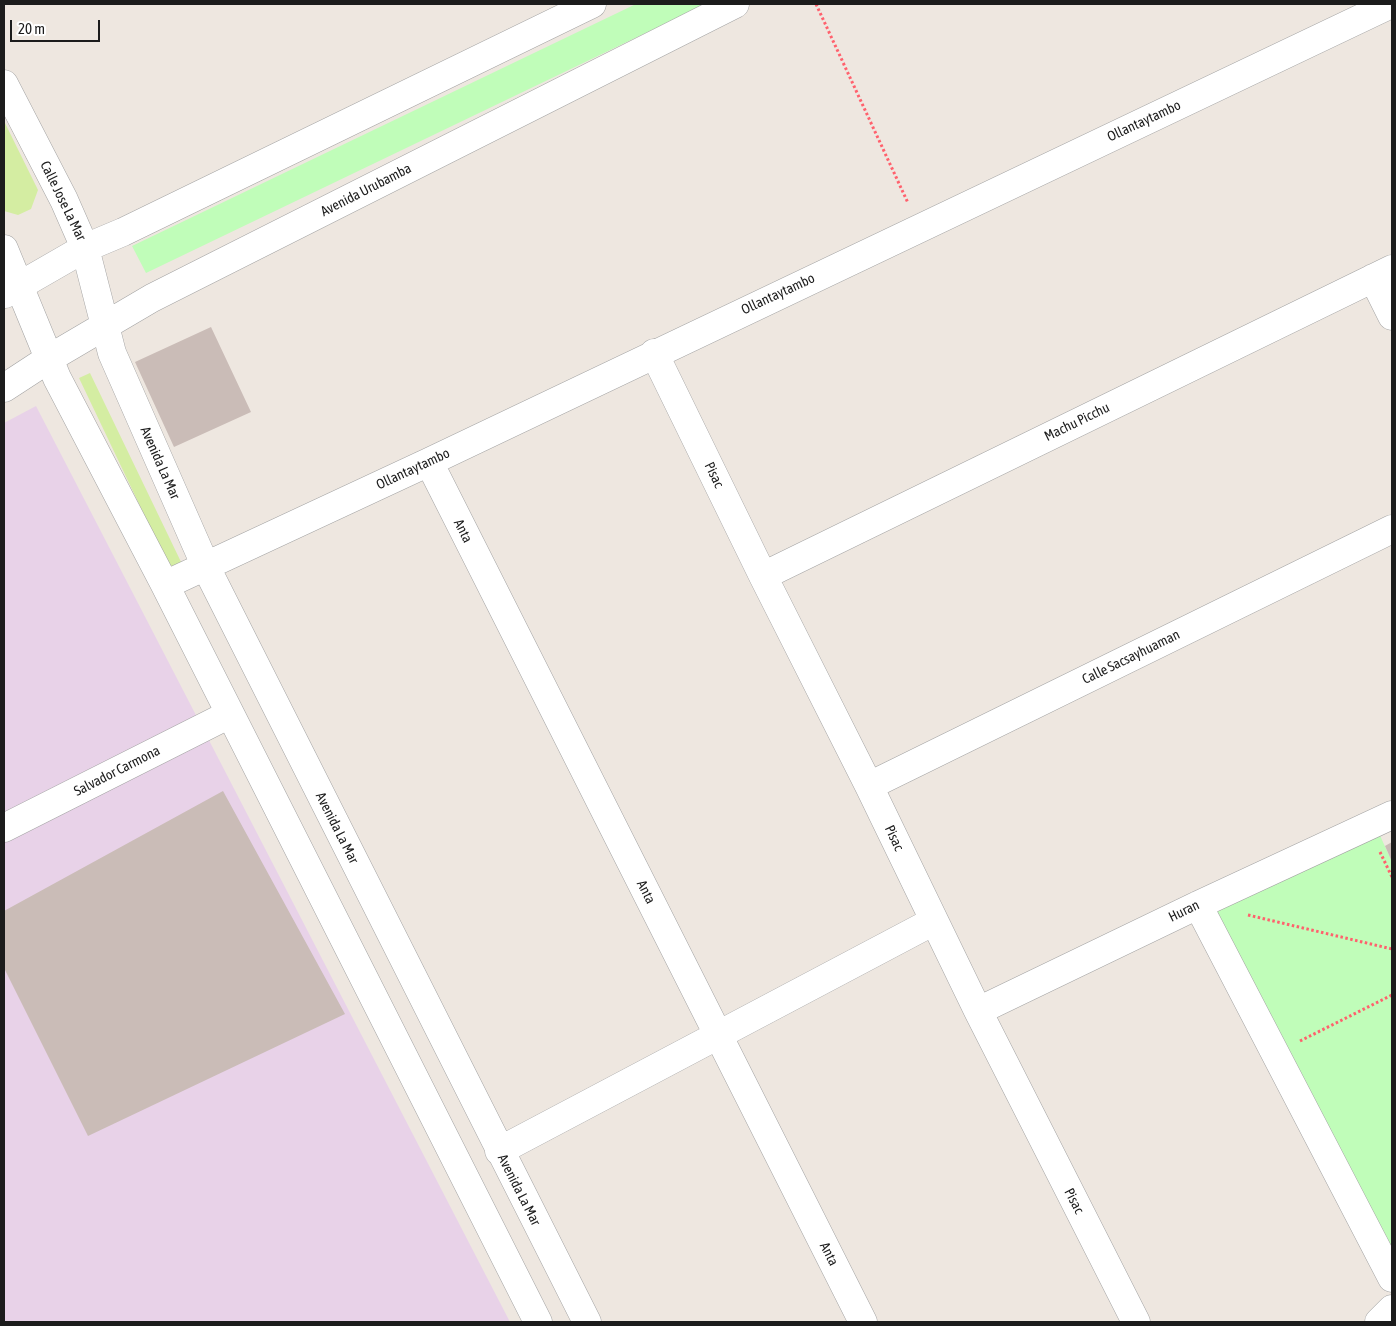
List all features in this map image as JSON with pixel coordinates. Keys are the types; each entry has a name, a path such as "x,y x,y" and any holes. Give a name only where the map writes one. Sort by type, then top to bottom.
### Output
{"street":[{"path":"12,290 85,248 132,228 592,4"},
{"name":"Avenida Urubamba","path":"4,388 105,325 170,290 735,4"},
{"name":"Ollantaytambo","path":"165,585 429,462 654,353 1392,4"},
{"name":"Calle Jose La Mar","path":"4,84 64,200 85,248 105,325"},
{"path":"4,249 12,290 50,358 62,387 165,585 538,1322"},
{"path":"1383,273 1392,316"},
{"name":"Machu Picchu","path":"763,576 1383,273"},
{"name":"Avenida La Mar","path":"105,325 112,353 206,567 499,1151 587,1322"},
{"name":"Pisac","path":"654,353 763,576 870,786 978,1011 1136,1322"},
{"name":"Anta","path":"429,462 863,1322"},
{"name":"Calle Sacsayhuaman","path":"870,786 1392,529"},
{"name":"Salvador Carmona","path":"4,828 230,714"},
{"name":"Huran","path":"978,1011 1198,905 1392,815"},
{"path":"1198,905 1392,1278"},
{"path":"499,1151 934,921"},
{"path":"1379,1322 1392,1309"}],"path":[{"path":"816,4 919,228"},
{"path":"1377,844 1392,877"},
{"path":"1242,913 1392,949"},
{"path":"1299,1042 1392,995"}],"shaded area":[{"path":"36,406 510,1322 4,1322 4,423"}],"green space":[{"path":"636,4 706,4 146,273 132,246"},
{"path":"4,121 38,190 31,209 18,215 4,211"},
{"path":"90,373 182,564 170,569 79,378"},
{"path":"1378,831 1392,862 1392,1259 1212,908"}],"building":[{"path":"211,327 251,412 174,447 135,362"},
{"path":"223,791 345,1014 88,1136 4,968 4,911"},
{"path":"1392,842 1392,862 1385,846"}]}
